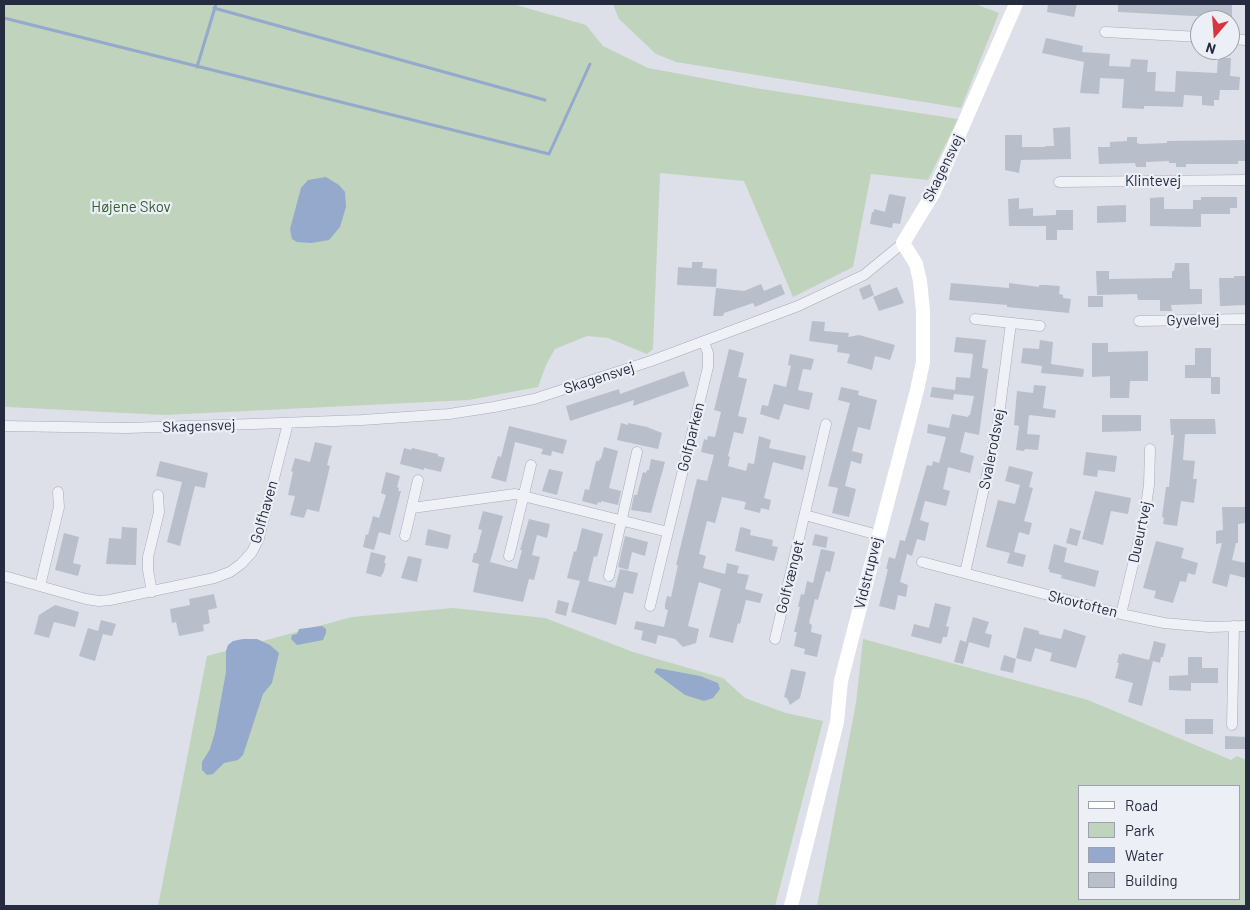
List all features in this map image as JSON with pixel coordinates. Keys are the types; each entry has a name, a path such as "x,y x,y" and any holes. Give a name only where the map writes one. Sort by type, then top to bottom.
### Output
{"street":[{"name":"Skagensvej","path":"4,426 126,428 362,420 449,414 534,399 651,361 798,306 864,275 903,243 934,192 1016,4"},
{"path":"1105,32 1190,37"},
{"name":"Klintevej","path":"1059,182 1246,180"},
{"name":"Vidstrupvej","path":"790,906 837,722 841,681 923,362 923,311 920,281 916,264 903,243"},
{"name":"Gyvelvej","path":"1139,321 1246,318"},
{"path":"975,319 1040,326"},
{"name":"Svalerodsvej","path":"964,573 997,430 1011,323"},
{"name":"Golfparken","path":"650,606 708,367 708,353 704,342"},
{"name":"Golfhaven","path":"4,576 99,601 152,592 214,578 230,572 252,552 259,538 288,423"},
{"name":"Golfvænget","path":"775,639 826,424"},
{"name":"Dueurtvej","path":"1121,614 1144,519 1149,485 1150,449"},
{"path":"609,576 638,452"},
{"path":"509,556 531,465"},
{"path":"405,536 418,480"},
{"path":"40,586 59,507 58,492"},
{"path":"412,508 515,494 668,532"},
{"path":"152,592 148,557 159,512 158,495"},
{"path":"805,516 878,535"},
{"name":"Skovtoften","path":"922,562 1121,614 1164,623 1209,627 1246,626"},
{"path":"1232,725 1234,626"}],"green space":[{"name":"Højene Skov","path":"4,4 513,4 586,25 603,46 648,68 755,88 958,119 928,180 871,174 853,267 793,297 744,181 660,173 653,349 647,354 608,338 587,336 555,349 546,365 538,387 469,400 164,415 7,407 4,406"},
{"path":"613,4 975,4 999,13 961,108 676,62 656,54 619,19"},
{"path":"453,608 545,618 633,652 723,678 745,698 786,713 823,721 775,906 158,906 207,656 352,617"},
{"path":"863,639 1088,700 1231,760 1237,756 1246,760 1246,906 817,906 856,703"}],"water":[{"path":"326,177 339,185 345,192 346,207 340,227 329,240 311,243 297,242 292,239 290,229 301,188 308,180"},
{"path":"322,626 326,629 323,640 297,645 291,639 292,635 297,634 299,629"},
{"path":"257,639 270,645 279,653 272,683 263,694 243,755 238,760 224,763 213,774 207,775 202,770 202,762 210,749 215,732 226,672 226,651 228,645 233,641"},
{"path":"657,668 700,676 718,683 720,689 713,698 704,701 685,695 654,672"}],"building":[{"path":"1048,4 1077,4 1074,17 1047,12"},
{"path":"1118,4 1232,4 1232,10 1190,10 1190,16 1118,12"},
{"path":"1046,38 1083,46 1082,52 1110,54 1109,66 1130,67 1131,59 1148,60 1147,72 1156,72 1155,91 1175,92 1176,71 1217,73 1218,60 1231,60 1230,76 1240,77 1239,90 1220,90 1219,100 1214,100 1214,106 1202,105 1202,96 1184,95 1183,107 1144,106 1144,109 1122,108 1124,79 1100,78 1099,94 1080,93 1084,62 1042,53"},
{"path":"1070,127 1071,159 1021,160 1019,173 1005,170 1005,135 1022,135 1022,147 1054,146 1053,128"},
{"path":"1127,137 1137,137 1137,143 1140,144 1167,143 1167,141 1246,140 1246,161 1238,161 1238,164 1186,164 1186,167 1176,167 1176,163 1169,163 1169,161 1146,162 1146,167 1136,167 1135,163 1099,164 1098,147 1110,147 1110,142 1127,141"},
{"path":"889,194 906,197 900,224 893,223 892,228 870,224 874,209 885,212"},
{"path":"1164,197 1164,209 1193,209 1193,200 1201,200 1201,197 1237,197 1237,208 1230,208 1230,214 1201,214 1201,227 1150,226 1150,198"},
{"path":"1019,198 1019,209 1033,208 1033,216 1056,215 1056,210 1073,210 1073,230 1057,230 1057,240 1046,240 1046,226 1009,226 1008,199"},
{"path":"1126,205 1126,222 1097,223 1097,206"},
{"path":"692,262 703,262 702,268 717,269 716,287 677,285 678,267 692,268"},
{"path":"1175,263 1189,263 1190,289 1202,289 1202,304 1171,305 1172,311 1160,311 1160,300 1138,300 1137,294 1097,295 1096,271 1109,271 1109,279 1172,278"},
{"path":"1234,276 1246,276 1246,305 1220,306 1219,278 1234,278"},
{"path":"951,283 1009,288 1009,283 1039,287 1039,285 1060,286 1059,294 1063,295 1063,298 1071,299 1069,313 949,300"},
{"path":"761,284 764,291 781,284 785,294 755,307 753,303 724,313 723,316 713,316 716,288 744,291"},
{"path":"870,284 874,295 863,300 859,289"},
{"path":"897,287 904,303 879,311 873,297"},
{"path":"1088,296 1103,296 1103,307 1088,307"},
{"path":"812,321 825,322 824,331 849,333 848,337 859,335 895,345 890,360 875,356 872,370 847,363 850,354 837,352 838,345 809,341"},
{"path":"956,337 986,340 982,368 988,369 979,435 965,432 960,452 974,456 970,473 948,467 943,489 950,491 946,506 925,501 920,520 929,523 925,541 917,539 912,556 907,554 900,582 908,585 906,597 898,595 895,610 879,606 889,557 895,559 900,540 905,541 927,465 932,466 933,461 939,463 946,437 927,433 928,424 949,428 952,414 968,417 970,415 974,396 954,394 953,400 930,397 932,387 955,390 956,377 970,378 973,354 954,352"},
{"path":"1040,340 1053,342 1051,364 1084,369 1083,377 1041,373 1042,366 1021,363 1023,348 1039,349"},
{"path":"1092,343 1108,343 1108,352 1148,351 1148,381 1130,381 1129,398 1110,398 1110,376 1092,377"},
{"path":"1195,348 1211,348 1211,377 1220,377 1220,394 1211,394 1211,378 1185,378 1185,365 1195,365"},
{"path":"729,349 744,353 738,377 747,379 738,416 747,418 743,434 734,432 728,456 730,457 728,466 746,471 748,463 754,464 759,436 771,440 769,448 806,456 803,470 773,462 764,498 771,500 769,510 761,508 760,513 744,509 746,502 722,497 715,523 707,521 699,554 706,556 703,568 725,574 727,563 739,566 737,573 749,575 745,589 763,594 760,603 746,600 733,643 709,637 721,589 699,582 688,626 699,629 696,643 683,647 675,639 658,635 656,644 641,640 643,631 634,629 636,621 664,627 668,610 665,609 665,604 667,596 671,597 678,565 676,565 697,479 707,481 714,455 701,452 704,439 707,440 708,436 715,437 721,412 714,410"},
{"path":"790,354 814,359 811,370 803,369 798,390 813,393 809,410 784,404 779,420 760,414 762,405 768,406 774,384 786,387 791,366 788,365"},
{"path":"684,371 689,386 633,406 634,400 570,421 566,406 619,389 620,394"},
{"path":"1034,385 1046,386 1043,408 1056,410 1055,418 1029,415 1027,434 1040,435 1038,450 1016,450 1019,426 1014,425 1017,391 1033,393"},
{"path":"841,387 859,391 858,395 877,400 870,430 858,427 852,451 863,454 861,464 851,461 845,486 856,489 849,517 832,513 838,488 828,486 850,403 838,400"},
{"path":"1102,415 1141,415 1141,431 1102,432"},
{"path":"1170,419 1215,419 1216,434 1185,434 1183,460 1195,461 1193,479 1197,479 1194,503 1181,501 1177,526 1163,524 1164,518 1162,517 1166,487 1169,487 1174,435 1171,435"},
{"path":"621,423 647,427 662,433 658,449 617,440"},
{"path":"509,426 567,440 563,454 552,451 551,456 541,454 543,449 515,442 506,482 491,478 498,456 501,457"},
{"path":"315,442 332,446 327,465 330,466 319,512 307,509 304,518 290,515 295,496 288,495 293,472 291,471 295,458 310,462"},
{"path":"604,447 618,451 609,488 621,491 618,505 601,501 597,505 582,501 585,489 589,490 596,461 601,459"},
{"path":"404,448 438,454 438,456 445,458 441,472 400,464"},
{"path":"1086,452 1117,456 1115,472 1098,470 1097,477 1083,475"},
{"path":"651,459 665,462 651,513 631,510 634,495 637,495 643,472 646,473 649,470"},
{"path":"160,461 208,473 205,488 195,486 180,546 167,542 182,482 156,476"},
{"path":"1009,466 1033,472 1029,487 1033,488 1024,521 1032,523 1029,535 1019,532 1014,552 1026,555 1023,567 1007,563 1010,553 986,547 998,500 1015,504 1020,485 1005,481"},
{"path":"549,469 563,472 557,495 542,491"},
{"path":"386,472 400,476 397,487 399,488 398,491 401,491 390,535 379,532 374,550 363,547 373,516 379,518 386,495 381,493"},
{"path":"1095,491 1131,498 1128,514 1111,511 1103,545 1082,539"},
{"path":"1222,507 1246,507 1246,523 1238,524 1238,543 1236,543 1232,560 1246,563 1246,578 1230,574 1227,587 1212,583 1222,543 1216,544 1216,531 1223,530"},
{"path":"483,511 503,516 490,562 517,569 522,550 520,550 529,519 550,524 547,538 537,535 532,555 540,557 534,580 529,579 523,602 473,592 479,564 472,562 482,530 478,529"},
{"path":"122,527 137,528 136,565 106,564 109,538 121,539"},
{"path":"582,528 603,534 597,557 594,556 588,581 615,588 620,569 638,573 633,594 624,592 616,625 571,612 580,581 567,578"},
{"path":"740,528 751,530 750,535 773,540 772,546 778,547 774,561 735,551"},
{"path":"1070,528 1081,531 1077,546 1066,543"},
{"path":"428,529 451,535 448,549 425,545"},
{"path":"64,533 79,537 73,563 81,565 78,576 55,570"},
{"path":"815,534 828,537 826,548 812,545"},
{"path":"625,536 648,542 645,556 632,552 628,570 618,567"},
{"path":"1156,541 1184,548 1181,558 1198,563 1195,575 1188,573 1186,582 1180,581 1173,603 1154,598 1156,591 1143,588"},
{"path":"1054,544 1067,548 1064,562 1099,571 1095,587 1061,578 1062,575 1049,572 1050,570 1048,569"},
{"path":"821,549 835,552 830,572 826,571 818,600 815,599 809,623 812,625 811,632 822,635 817,657 804,654 805,649 794,646 797,632 794,632 801,594 804,595 807,581 813,583"},
{"path":"371,552 386,556 384,563 386,563 381,577 366,573"},
{"path":"408,556 422,559 417,582 401,578"},
{"path":"214,594 217,608 208,610 210,623 203,625 204,631 179,636 176,622 172,623 170,609 190,605 189,599"},
{"path":"558,600 569,603 566,616 555,613"},
{"path":"935,603 951,607 946,626 949,627 947,637 943,637 941,644 911,636 914,624 929,628"},
{"path":"55,605 79,612 75,627 54,622 49,638 34,634 39,615"},
{"path":"973,617 989,622 985,633 992,635 989,648 969,642 963,664 954,662 960,640 966,642"},
{"path":"101,620 116,624 112,636 103,634 95,661 79,656 88,628 98,631"},
{"path":"1024,627 1039,631 1039,634 1061,639 1064,629 1086,636 1076,668 1050,661 1052,653 1035,648 1031,662 1016,658"},
{"path":"1154,641 1166,644 1163,657 1161,657 1160,663 1153,661 1142,706 1128,702 1133,683 1115,678 1119,654 1121,655 1122,653 1149,660"},
{"path":"1004,655 1016,659 1013,673 1000,670"},
{"path":"1188,657 1202,657 1202,668 1218,668 1218,683 1191,683 1191,691 1169,690 1169,676 1188,675"},
{"path":"791,669 806,672 800,698 790,705 787,698 784,697"},
{"path":"1185,719 1213,719 1213,734 1185,734"},
{"path":"1225,736 1246,737 1246,749 1225,749"}],"waterway":[{"path":"197,67 216,4"},
{"path":"214,8 545,100"},
{"path":"4,18 549,154 590,64"}]}
